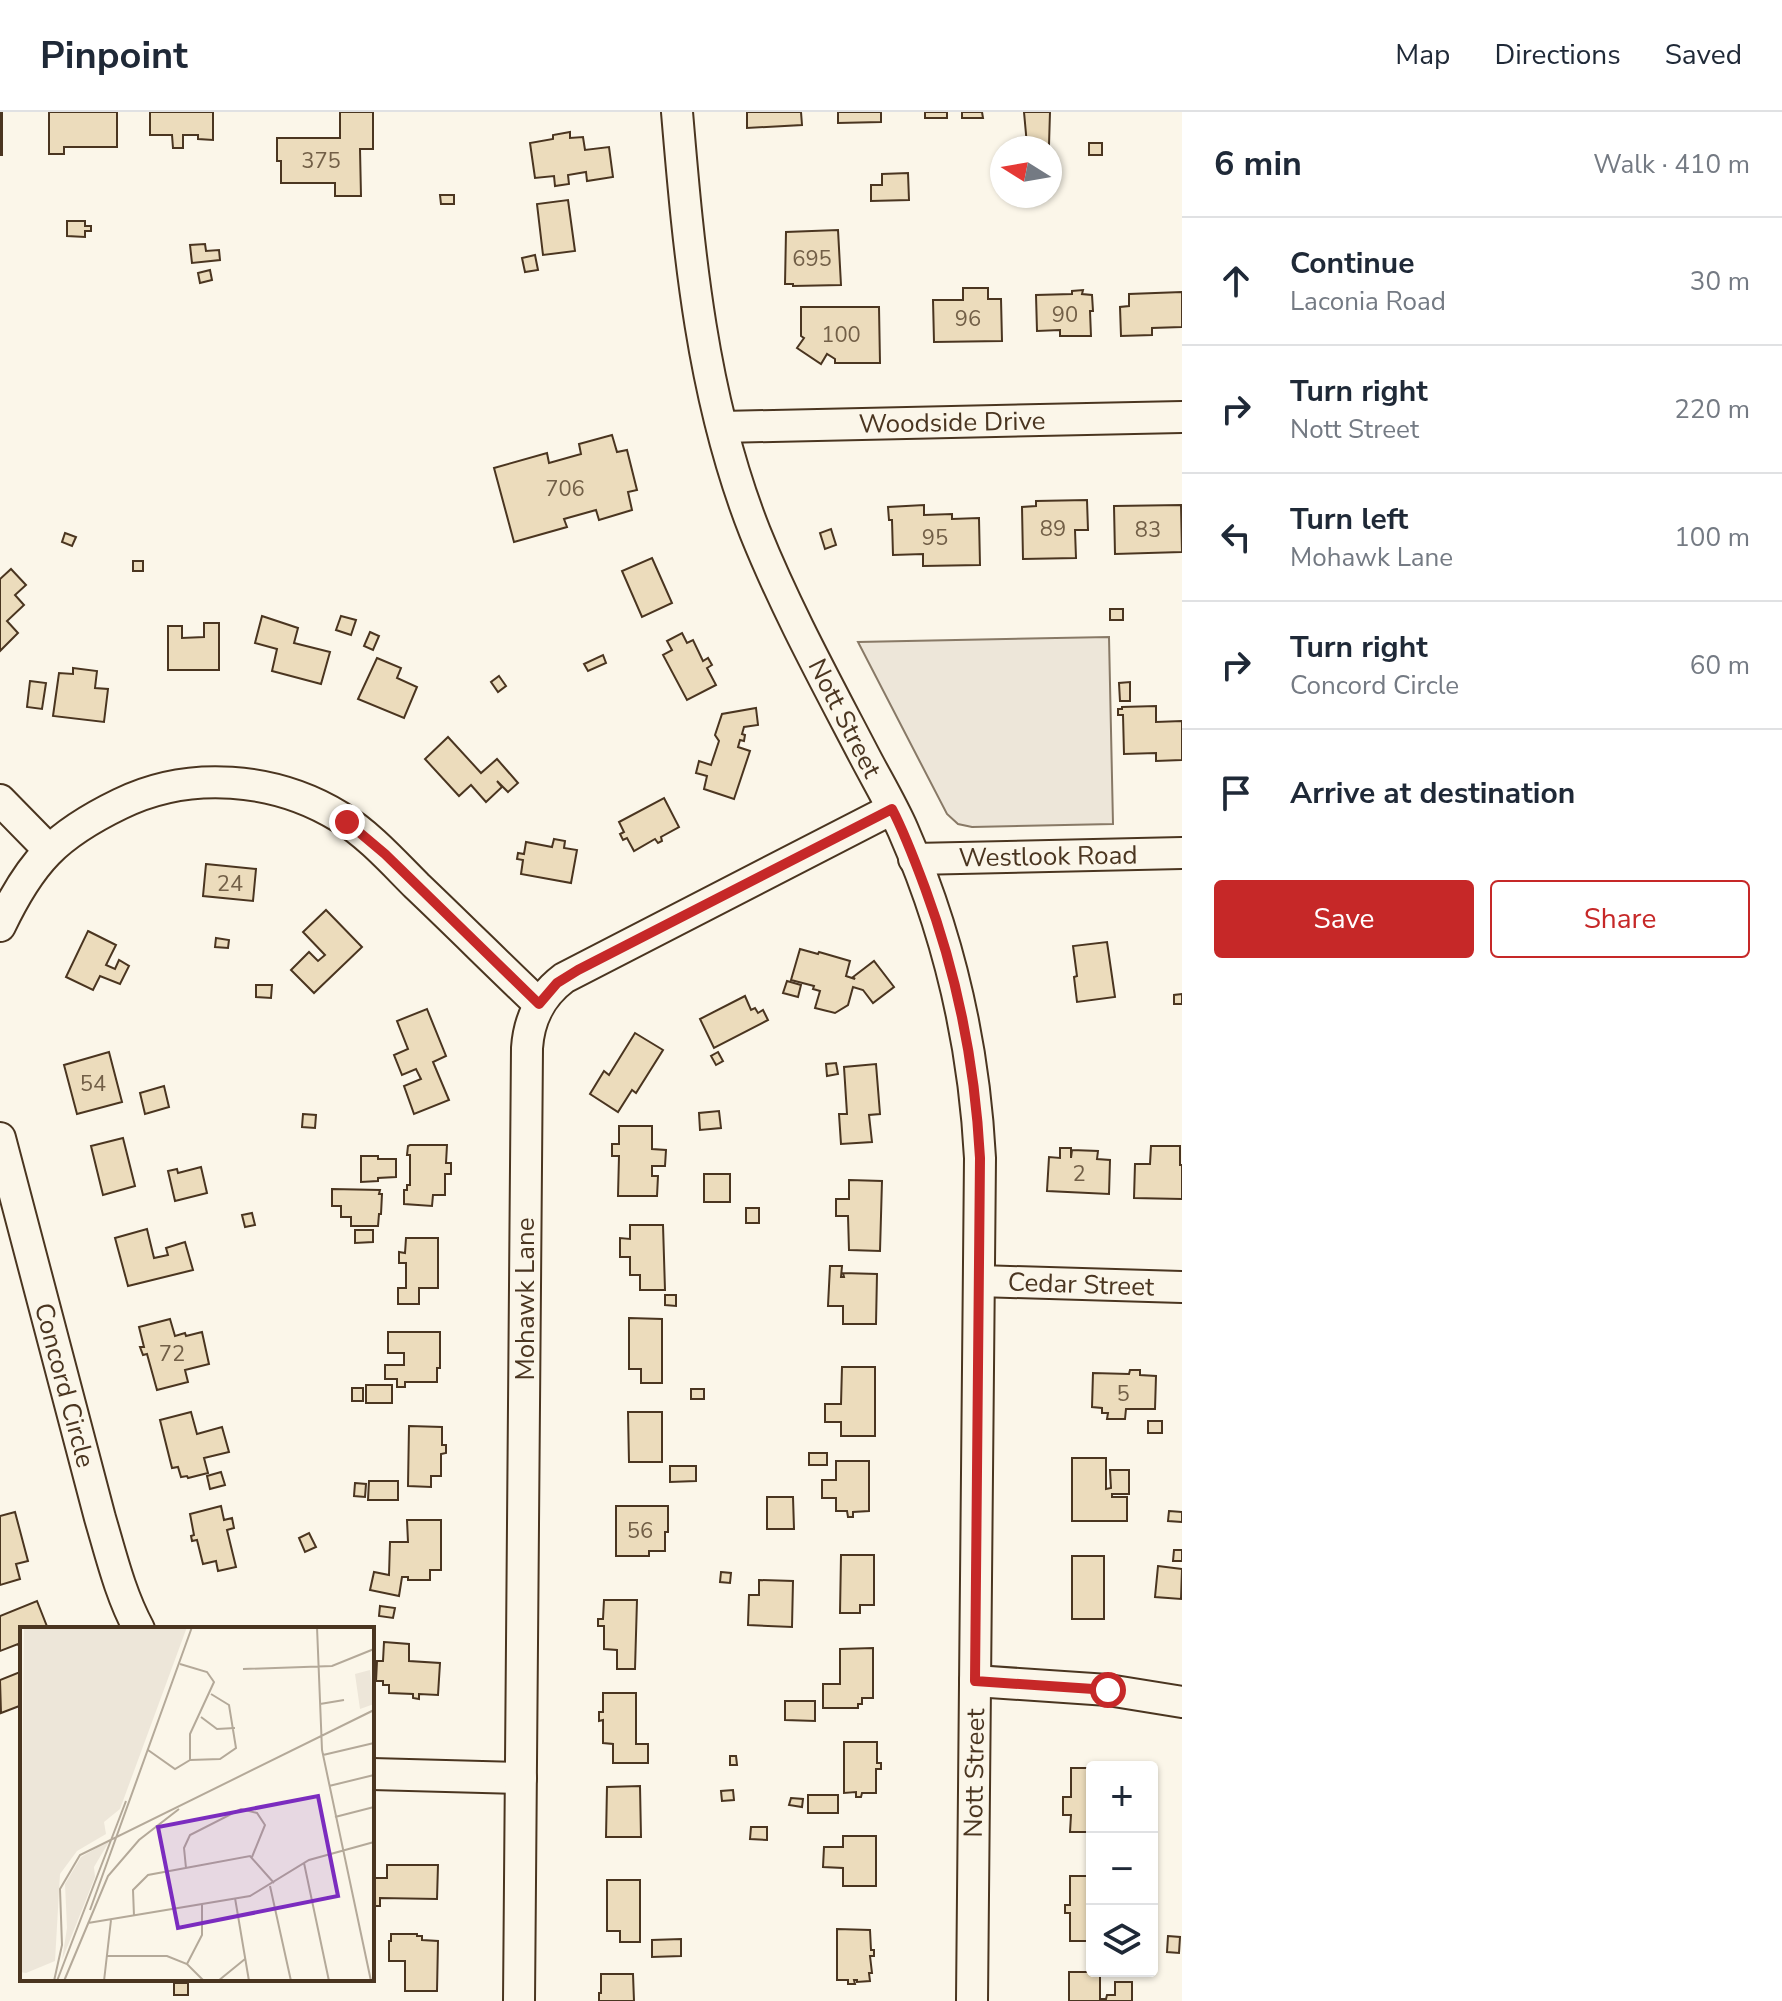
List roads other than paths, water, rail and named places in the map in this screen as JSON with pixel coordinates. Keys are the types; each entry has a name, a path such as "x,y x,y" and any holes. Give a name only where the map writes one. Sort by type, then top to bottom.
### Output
{"street":[{"name":"Nott Street","path":"677,112 694,293 705,358 743,499 775,579 902,829 950,960 973,1073 980,1158 972,2001"},
{"name":"Woodside Drive","path":"722,427 1182,417"},
{"path":"0,926 38,862 74,829 129,799 169,786 230,783 303,798 330,811 365,836 539,1004"},
{"path":"0,800 49,850"},
{"name":"Mohawk Lane","path":"519,2001 527,1048 530,1023 539,1004 557,983 578,970 892,809"},
{"name":"Westlook Road","path":"914,859 1182,853"},
{"name":"Concord Circle","path":"0,1138 100,1518 118,1580 138,1627"},
{"name":"Cedar Street","path":"979,1281 1182,1287"},
{"path":"975,1681 1108,1690 1182,1702"},
{"path":"374,1774 521,1778"}]}
